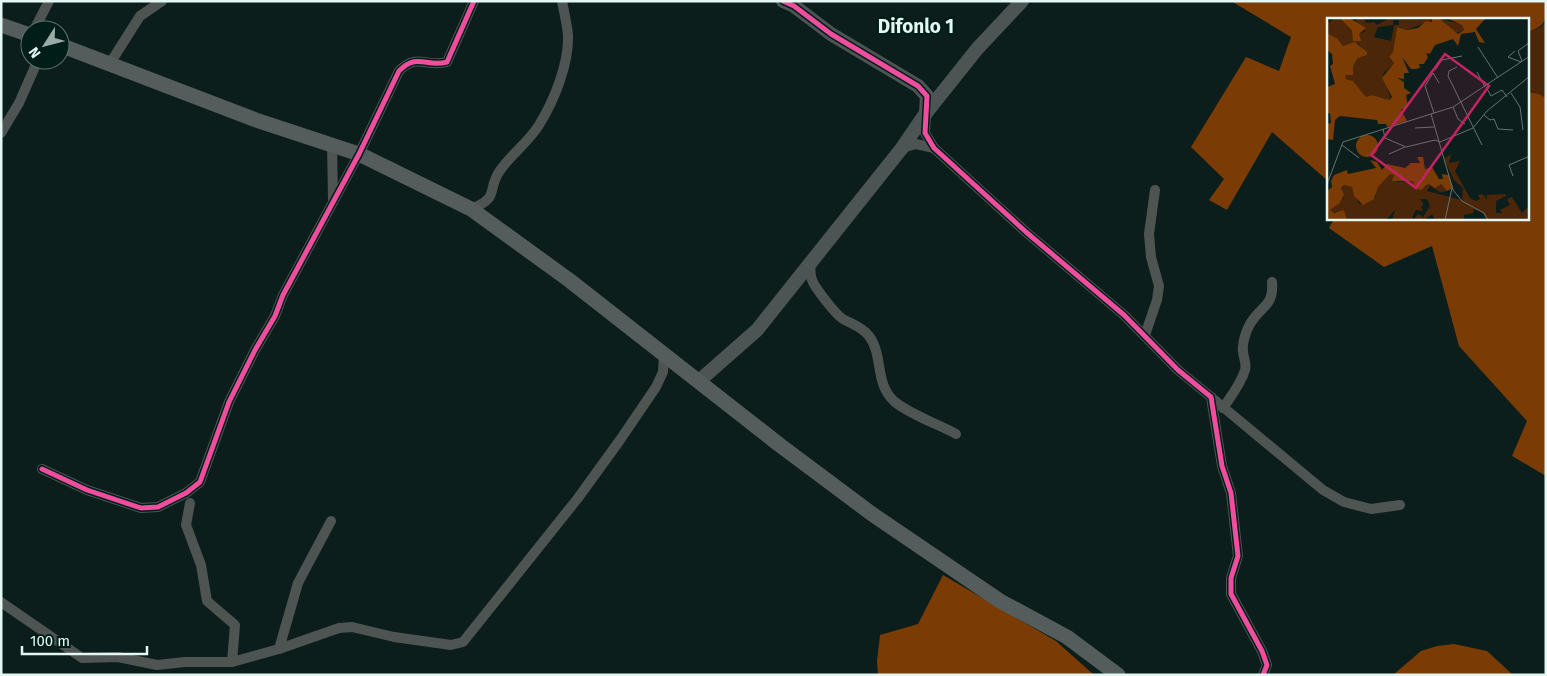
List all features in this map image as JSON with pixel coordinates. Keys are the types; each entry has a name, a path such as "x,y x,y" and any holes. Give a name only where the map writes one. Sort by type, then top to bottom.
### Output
{"main road":[{"path":"1,26 20,32"},
{"path":"70,50 256,120 359,154 471,209 569,280 781,446 872,514 1000,601 1067,637 1118,675"}],"street":[{"path":"39,20 49,1"},
{"path":"109,64 140,16 162,1"},
{"path":"42,469 87,490 141,508 158,507 173,502 200,482 229,402 275,316 282,295 359,154 399,71 408,62 419,60 439,64 447,62 474,1"},
{"path":"471,209 486,201 494,191 498,172 538,126 549,104 566,52 568,35 562,1"},
{"path":"783,1 794,6 831,34 918,86 927,96 925,133 934,148 1026,232 1145,335 1178,370 1323,490 1344,502 1371,509 1400,505"},
{"path":"699,380 758,330 902,148 926,113 977,49 1022,1"},
{"path":"1,133 19,103 34,70"},
{"path":"332,144 332,202"},
{"path":"902,148 916,144 934,148"},
{"path":"1145,335 1157,300 1159,286 1151,257 1149,234 1155,190"},
{"path":"811,262 813,282 838,314 843,319 858,325 873,342 877,350 880,375 885,389 894,401 956,434"},
{"path":"1223,408 1239,384 1245,370 1246,359 1242,350 1245,339 1250,325 1259,312 1270,303 1273,294 1272,282"},
{"path":"1,602 82,658 118,657 157,665 185,662 232,662 279,649 339,628 352,627 394,637 451,645 463,642 578,498 620,440 656,387 663,372 664,355"},
{"path":"1211,397 1222,466 1231,493 1238,556 1230,586 1231,594 1262,651 1267,665 1264,675"},
{"path":"190,503 186,525 201,564 207,601 235,625 232,662"},
{"path":"279,649 298,582 331,521"}],"shaded area":[{"path":"1231,1 1546,1 1544,21 1539,27 1530,31 1530,18 1327,18 1327,180 1272,132 1227,210 1209,200 1224,179 1191,147 1246,57 1279,71 1291,37"},
{"path":"1546,20 1546,98 1530,92 1530,31 1541,27"},
{"path":"1530,92 1546,98 1546,476 1512,456 1527,421 1459,346 1432,246 1384,267 1329,228 1333,220 1530,220"},
{"path":"943,575 1056,641 1094,675 878,675 877,661 880,635 918,624"},
{"path":"1454,644 1487,651 1513,675 1393,675 1421,651 1437,646"}],"cycle path":[{"path":"42,469 87,490 141,508 158,507 186,493 200,482 229,402 255,350 275,316 283,295 359,154 399,71 406,65 417,61 447,62 474,1"},
{"path":"783,1 794,6 831,34 918,86 927,96 925,133 934,148 1026,232 1124,315 1178,370 1211,397 1222,466 1231,493 1238,556 1231,578 1231,594 1262,651 1267,665 1263,675"}],"district":[{"name":"Difonlo 1","path":"916,26"}]}
